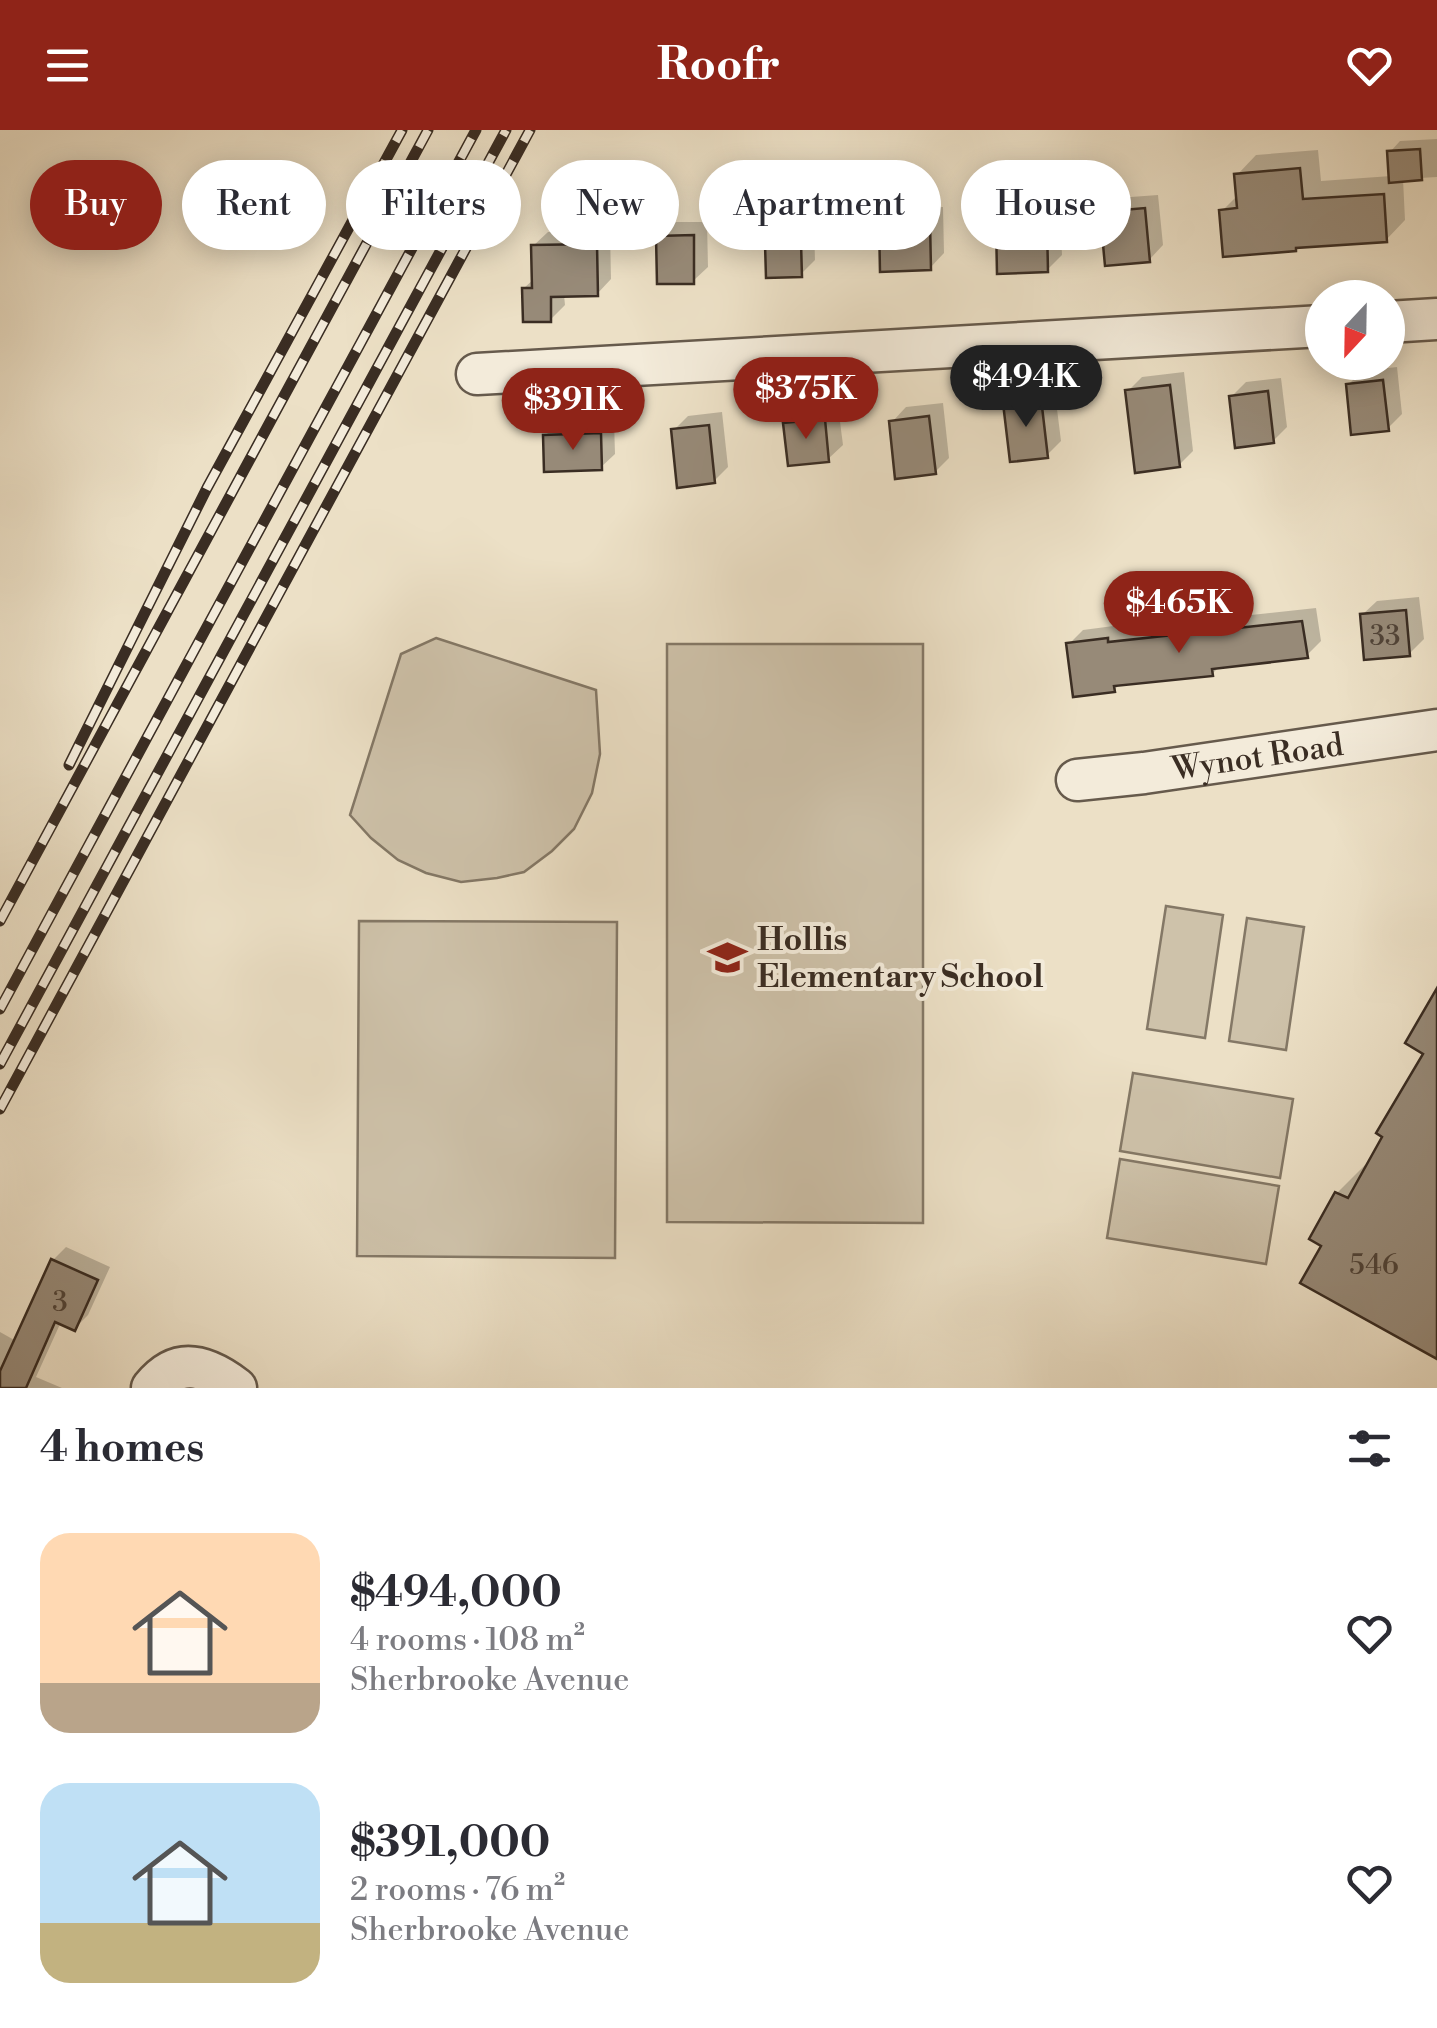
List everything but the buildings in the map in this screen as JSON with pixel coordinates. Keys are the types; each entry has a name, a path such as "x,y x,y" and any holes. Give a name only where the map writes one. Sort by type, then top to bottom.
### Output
{"street":[{"path":"1405,321 1437,319"},
{"path":"477,374 1305,327"},
{"name":"Wynot Road","path":"1077,780 1437,730"},
{"path":"152,1388 162,1375 184,1366 214,1374 236,1388"}],"shaded area":[{"path":"436,638 596,690 600,754 592,793 574,829 524,872 461,882 426,873 398,860 350,815 401,654"},
{"path":"667,644 923,644 923,1223 667,1222"},
{"path":"1166,906 1223,915 1205,1038 1147,1029"},
{"path":"1247,918 1304,927 1286,1050 1229,1041"},
{"path":"359,921 617,922 615,1258 357,1256"},
{"path":"1133,1073 1293,1099 1280,1178 1120,1151"},
{"path":"1120,1159 1279,1186 1266,1264 1107,1238"}],"railway":[{"path":"69,765 207,488 402,130"},
{"path":"0,921 428,130"},
{"path":"0,1009 476,130"},
{"path":"0,1064 506,130"},
{"path":"0,1109 530,130"}],"place":[{"name":"Hollis Elementary School","path":"727,957"}]}
